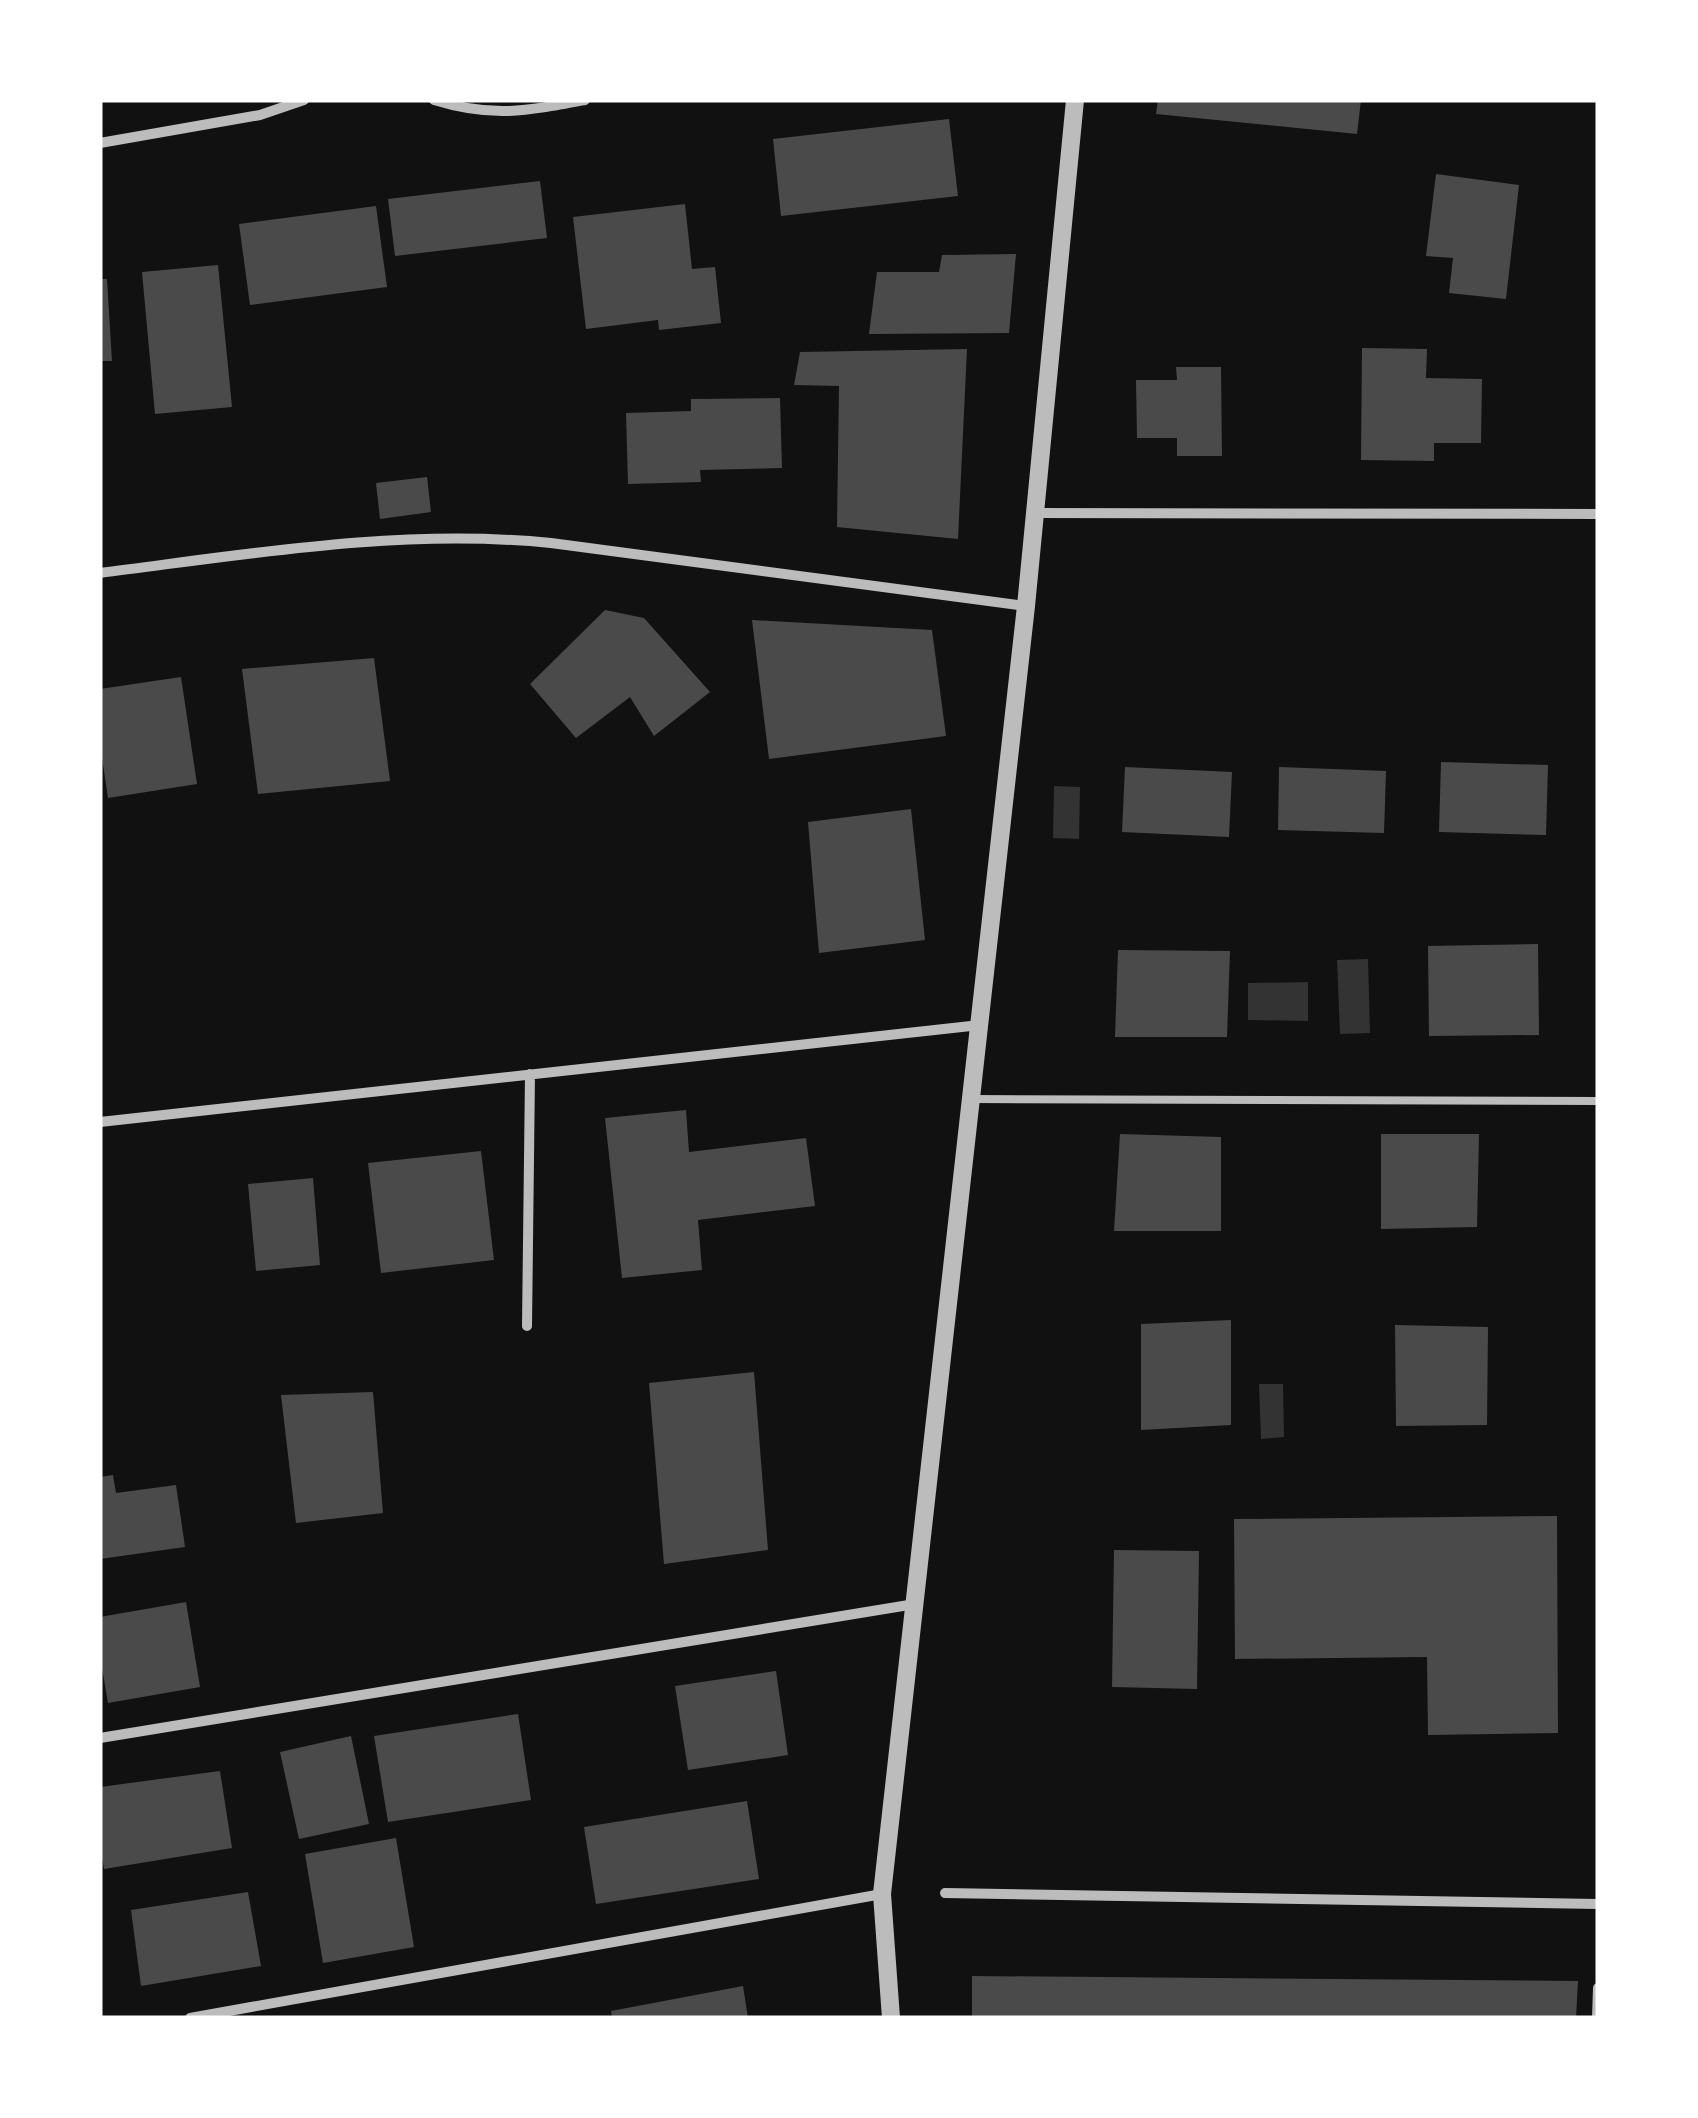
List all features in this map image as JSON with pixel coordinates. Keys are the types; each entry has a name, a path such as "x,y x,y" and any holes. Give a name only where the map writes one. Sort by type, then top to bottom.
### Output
{"street":[{"path":"100,143 260,115 304,100"},
{"path":"434,100 468,109 520,113 585,100"},
{"path":"891,2018 882,1894 1026,606 1075,100"},
{"path":"1034,513 1598,514"},
{"path":"100,572 332,544 474,538 551,544 1026,606"},
{"path":"100,1122 980,1025"},
{"path":"527,1326 530,1074"},
{"path":"100,1738 916,1604"},
{"path":"945,1893 1598,1904"},
{"path":"190,2018 882,1894"},
{"path":"1597,2018 1598,1988"}],"lane":[{"path":"972,1099 1598,1102"}],"shaded area":[{"path":"1054,786 1080,787 1079,839 1053,838"},
{"path":"1368,959 1370,1033 1340,1034 1337,960"},
{"path":"1308,982 1308,1021 1248,1020 1248,983"},
{"path":"1259,1384 1283,1384 1284,1437 1261,1439"}],"building":[{"path":"1158,100 1361,100 1357,134 1156,114"},
{"path":"949,119 958,196 781,216 773,139"},
{"path":"1436,174 1519,185 1506,299 1449,293 1453,258 1426,256"},
{"path":"540,181 547,238 395,256 388,199"},
{"path":"685,204 692,269 715,267 721,323 659,330 658,320 586,329 573,217"},
{"path":"376,206 387,287 250,305 239,224"},
{"path":"1016,254 1009,333 869,334 877,272 939,272 942,255"},
{"path":"218,265 232,407 155,414 142,272"},
{"path":"100,279 107,279 112,361 100,361"},
{"path":"1362,348 1427,349 1426,378 1482,379 1481,443 1434,443 1434,461 1361,460"},
{"path":"967,349 958,539 837,527 839,386 794,385 800,352"},
{"path":"1176,367 1221,367 1222,456 1177,456 1177,438 1137,438 1136,380 1177,380"},
{"path":"780,398 782,468 700,470 701,482 628,484 626,413 691,411 691,399"},
{"path":"427,477 431,512 380,519 376,483"},
{"path":"605,610 644,618 710,692 654,736 630,697 576,738 530,684"},
{"path":"752,620 932,630 946,736 769,759"},
{"path":"374,658 390,781 258,794 242,669"},
{"path":"181,677 197,784 108,798 100,744 100,689"},
{"path":"1441,762 1548,765 1546,835 1439,832"},
{"path":"1125,767 1232,772 1229,837 1122,832"},
{"path":"1279,767 1386,771 1384,833 1278,830"},
{"path":"911,809 925,940 819,953 808,822"},
{"path":"1538,944 1539,1035 1429,1036 1428,946"},
{"path":"1118,950 1230,951 1227,1037 1115,1037"},
{"path":"686,1110 689,1152 806,1138 815,1206 698,1220 702,1270 622,1278 605,1118"},
{"path":"1120,1134 1221,1137 1221,1231 1114,1231"},
{"path":"1381,1134 1479,1134 1477,1227 1381,1229"},
{"path":"481,1151 494,1260 381,1273 368,1163"},
{"path":"313,1178 320,1265 256,1271 248,1184"},
{"path":"1231,1320 1231,1425 1141,1430 1141,1324"},
{"path":"1395,1325 1488,1327 1487,1425 1396,1426"},
{"path":"754,1372 768,1550 664,1564 649,1383"},
{"path":"373,1392 383,1513 296,1523 281,1395"},
{"path":"113,1475 116,1493 176,1485 185,1547 100,1559 100,1477"},
{"path":"1557,1516 1558,1733 1428,1735 1427,1657 1235,1659 1234,1519"},
{"path":"1114,1550 1199,1551 1197,1689 1112,1687"},
{"path":"186,1602 200,1687 108,1703 100,1656 100,1617"},
{"path":"776,1671 788,1755 688,1770 675,1686"},
{"path":"518,1714 531,1800 388,1822 374,1736"},
{"path":"351,1736 369,1824 299,1839 280,1752"},
{"path":"220,1771 232,1848 104,1869 100,1787"},
{"path":"747,1801 759,1879 596,1904 584,1827"},
{"path":"396,1838 414,1947 323,1963 305,1854"},
{"path":"248,1892 261,1966 141,1986 131,1910"},
{"path":"972,1976 1578,1981 1576,2018 972,2018"},
{"path":"743,1986 748,2018 612,2018 611,2011"}]}
